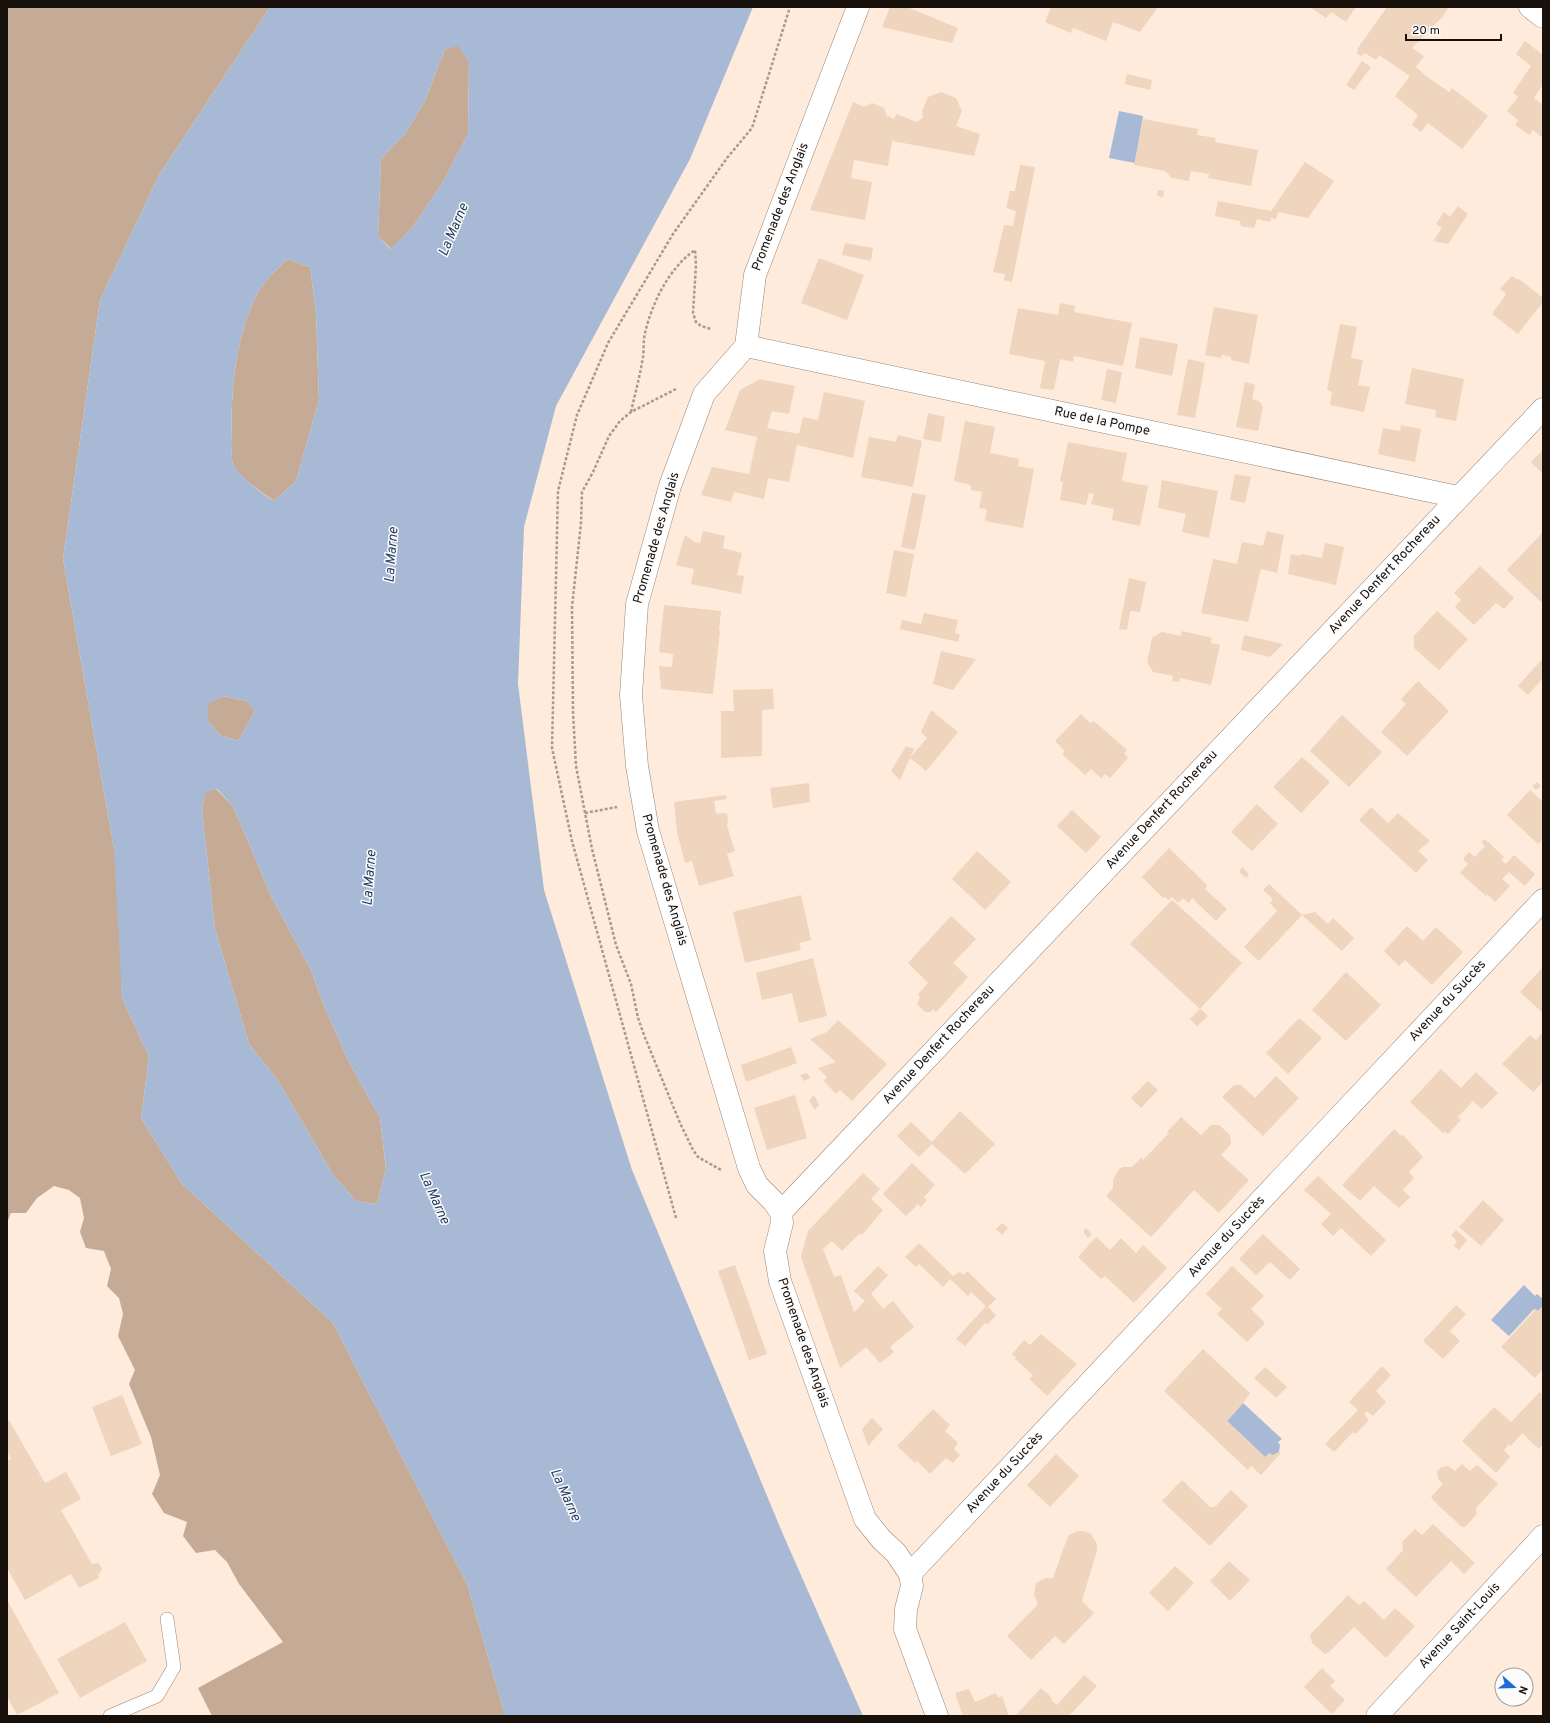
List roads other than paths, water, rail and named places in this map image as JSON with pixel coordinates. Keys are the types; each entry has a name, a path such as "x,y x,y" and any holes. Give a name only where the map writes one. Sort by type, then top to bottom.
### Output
{"street":[{"name":"Promenade des Anglais","path":"858,7 755,275 746,346 704,394 670,486 637,604 631,695 637,766 648,831 749,1168 758,1185 781,1212 782,1223 775,1252 780,1281 865,1519 881,1539 896,1553 910,1574"},
{"path":"1530,7 1543,17"},
{"name":"Rue de la Pompe","path":"746,346 1458,497"},
{"name":"Avenue Denfert Rochereau","path":"781,1212 1543,409"},
{"name":"Avenue du Succès","path":"910,1574 1543,900"},
{"name":"Avenue Saint-Louis","path":"1377,1716 1543,1536"},
{"path":"910,1574 912,1586 906,1609 905,1629 937,1716"}],"lane":[{"path":"110,1716 157,1696 174,1667 167,1619"}],"water":[{"name":"La Marne","path":"270,7 753,7 690,159 556,406 524,527 518,684 544,890 632,1170 782,1532 863,1716 503,1716 503,1709 467,1584 333,1323 182,1184 141,1118 149,1057 122,998 114,849 63,559 100,300 159,175","holes":["458,46 469,62 468,134 443,182 412,228 390,249 378,236 381,159 405,134 424,103 445,49","287,259 310,267 316,314 319,400 296,481 274,501 246,479 236,469 232,459 232,407 235,368 243,330 249,312 256,296 270,276","223,696 247,701 255,711 238,741 220,735 207,720 209,703","217,789 233,806 271,896 310,968 325,1008 348,1060 380,1118 386,1168 377,1204 356,1201 332,1173 279,1082 249,1044 215,929 202,810 205,793"]},
{"path":"1119,111 1143,116 1135,163 1109,158"},
{"path":"1524,1285 1535,1296 1537,1294 1543,1299 1543,1306 1538,1311 1534,1309 1509,1336 1491,1320"},
{"path":"1243,1403 1282,1439 1278,1442 1280,1445 1279,1452 1276,1455 1265,1457 1227,1421"}]}
